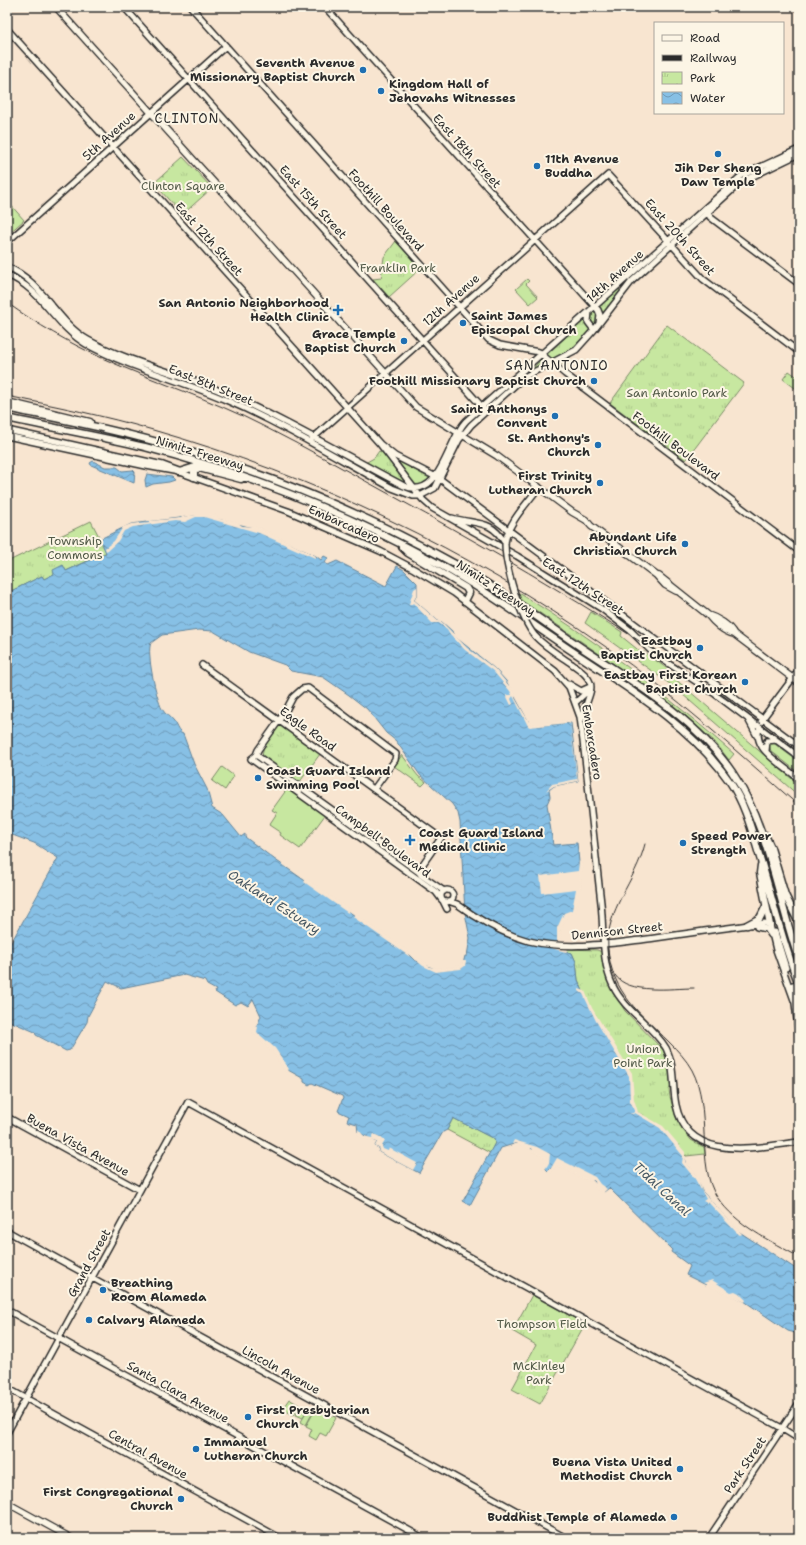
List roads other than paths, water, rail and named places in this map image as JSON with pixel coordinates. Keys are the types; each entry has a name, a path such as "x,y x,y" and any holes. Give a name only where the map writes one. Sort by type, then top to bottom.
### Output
{"highway":[{"path":"7,402 96,424 147,439"},
{"name":"Nimitz Freeway","path":"7,408 147,439 220,461 305,493 388,530 460,567 632,681 685,722 710,745 742,788 756,819 799,960"},
{"name":"Nimitz Freeway","path":"7,418 149,448 251,480 335,514 435,562 477,587 633,692 685,732 718,765 734,790 752,828 788,955 799,984"},
{"path":"180,472 190,468 200,468 234,479 251,480"},
{"path":"194,477 194,470 200,468"},
{"path":"398,543 408,553 466,588 469,593 465,601"},
{"path":"756,819 770,848 785,895 799,923"},
{"path":"761,863 760,874 770,925"},
{"path":"744,926 760,918 766,906"}],"main road":[{"path":"56,7 416,407 497,456 572,512 580,516 656,575 661,577 722,628 734,634 799,683"},
{"name":"East 15th Street","path":"124,7 484,409"},
{"name":"Foothill Boulevard","path":"191,7 492,342 536,351 542,354 567,376 799,551"},
{"name":"East 18th Street","path":"325,7 595,307"},
{"name":"East 12th Street","path":"7,29 380,444 396,456 438,478 799,746"},
{"name":"5th Avenue","path":"7,242 226,46"},
{"name":"14th Avenue","path":"484,409 542,354 706,210 741,176 799,149"},
{"name":"14th Avenue","path":"706,210 744,180 799,154"},
{"name":"12th Avenue","path":"312,440 346,407 608,175"},
{"name":"East 20th Street","path":"608,175 703,279 799,352"},
{"path":"706,210 710,217 799,284"},
{"name":"14th Avenue","path":"420,496 435,488 438,478 463,425 524,378 576,350 599,324 626,288 670,242"},
{"name":"East 8th Street","path":"7,267 24,277 66,323 87,339 158,370 192,379 257,408 392,488 406,494 420,496"},
{"name":"East 8th Street","path":"7,275 30,289 67,330 84,343 129,363 229,401 397,482 414,488"},
{"path":"595,307 599,312 599,324"},
{"path":"589,312 588,322 594,330"},
{"name":"Embarcadero","path":"7,430 163,465 180,472"},
{"name":"Embarcadero","path":"7,436 180,472 280,507 343,534 414,569 465,601 555,671 565,681 577,704 581,726 607,968 616,991 628,1008 659,1039 667,1050 670,1060 676,1105 683,1123 692,1135 714,1147 730,1148 799,1142"},
{"name":"East 12th Street","path":"380,444 382,449 429,506 517,556 602,609 627,628 654,654 704,686 799,757"},
{"path":"397,482 402,481 404,475"},
{"path":"414,488 428,484 438,478"},
{"path":"539,487 508,530 505,541 508,566 528,624 543,644 586,674 590,680 588,699 581,726"},
{"path":"446,517 491,526 505,541"},
{"name":"Eagle Road","path":"202,665 442,838 418,871"},
{"path":"757,737 758,726 763,718 799,670"},
{"path":"565,681 581,691 590,687"},
{"path":"577,704 590,687"},
{"path":"256,755 293,697 302,689 308,688 396,754 395,760 374,789"},
{"path":"577,704 588,699"},
{"path":"747,718 766,752 799,778"},
{"path":"766,752 767,740 776,740"},
{"name":"Campbell Boulevard","path":"442,900 436,892 252,758 256,755 445,891"},
{"path":"445,891 452,891 454,897 453,903 447,903 442,900 441,894 445,891"},
{"name":"Dennison Street","path":"453,903 481,921 511,935 542,944 573,946 604,944 765,923 770,925"},
{"path":"770,925 773,939 795,1003 799,1036"},
{"path":"770,925 774,928 799,1006"},
{"name":"Dennison Street","path":"744,926 764,927 773,939"},
{"name":"Grand Street","path":"7,1433 188,1102 782,1428"},
{"name":"Buena Vista Avenue","path":"7,1117 140,1190"},
{"name":"Lincoln Avenue","path":"7,1231 566,1538"},
{"name":"Santa Clara Avenue","path":"7,1310 423,1538"},
{"name":"Central Avenue","path":"7,1388 280,1538"},
{"name":"Park Street","path":"709,1538 799,1403"},
{"path":"782,1428 799,1440"},
{"path":"7,1502 71,1538"}],"water":[{"path":"93,461 105,467 117,467 122,471 133,470 135,472 134,483 91,465 90,463"},
{"path":"147,474 172,477 175,480 153,484 146,487 145,480"},
{"path":"202,515 257,529 316,556 321,560 324,556 328,558 325,563 328,565 337,561 386,586 397,566 404,570 417,583 417,595 414,600 438,621 442,622 452,631 454,636 495,669 506,681 531,726 571,723 578,781 554,786 549,790 550,797 547,804 553,845 577,843 578,853 580,877 578,893 573,911 566,913 560,927 559,937 561,946 564,951 572,953 576,962 578,980 591,1009 631,1075 633,1101 637,1112 661,1127 684,1152 685,1163 696,1176 702,1191 738,1231 799,1271 799,1334 788,1331 744,1301 707,1282 706,1285 686,1275 690,1266 671,1252 672,1250 609,1188 604,1192 593,1180 557,1162 548,1171 545,1168 548,1158 520,1142 501,1148 470,1205 463,1201 495,1143 494,1139 453,1118 447,1130 443,1132 419,1173 379,1152 380,1149 375,1146 377,1142 358,1132 357,1124 347,1121 349,1116 338,1111 343,1098 342,1096 312,1083 309,1085 304,1082 304,1079 288,1070 287,1071 278,1055 255,1031 261,1016 253,999 248,1006 241,1002 235,1005 215,992 216,990 207,985 205,981 184,975 121,988 107,981 88,1016 87,1022 70,1050 66,1051 36,1035 35,1032 7,1020 7,950 58,858 34,843 7,833 7,593 42,576 44,579 54,574 53,570 63,565 66,571 106,553 100,539 131,524","holes":["199,630 213,631 249,652 285,665 291,671 323,677 349,695 367,709 386,733 396,741 420,775 452,804 458,813 460,822 465,913 470,938 467,956 465,956 462,968 439,971 414,960 405,951 274,859 245,837 245,834 241,837 223,815 212,808 207,789 194,764 183,734 162,709 152,675 150,648 151,643 162,635"]}],"railway":[{"path":"7,303 65,340 122,367 243,416 452,528 604,618 654,650 703,683 799,752"},
{"path":"7,396 117,420 213,449 331,493 388,519 445,548 554,612 631,665 704,724 799,806"},
{"path":"645,844 641,858 611,921 608,935 608,949 615,978 629,1001 679,1052 692,1070 698,1085 701,1101 707,1169 711,1184 717,1197 734,1216 754,1232 799,1257"},
{"path":"615,975 621,981 640,988 694,988"}],"place":[{"name":"Seventh Avenue Missionary Baptist Church","path":"363,70"},
{"name":"Kingdom Hall of Jehovahs Witnesses","path":"381,91"},
{"name":"Jih Der Sheng Daw Temple","path":"718,154"},
{"name":"11th Avenue Buddha","path":"537,166"},
{"name":"San Antonio Neighborhood Health Clinic","path":"338,310"},
{"name":"Saint James Episcopal Church","path":"463,323"},
{"name":"Grace Temple Baptist Church","path":"404,341"},
{"name":"Foothill Missionary Baptist Church","path":"594,381"},
{"name":"Saint Anthonys Convent","path":"555,416"},
{"name":"St. Anthony's Church","path":"598,445"},
{"name":"First Trinity Lutheran Church","path":"600,483"},
{"name":"Abundant Life Christian Church","path":"685,544"},
{"name":"Eastbay Baptist Church","path":"700,648"},
{"name":"Eastbay First Korean Baptist Church","path":"745,682"},
{"name":"Coast Guard Island Swimming Pool","path":"258,778"},
{"name":"Coast Guard Island Medical Clinic","path":"410,840"},
{"name":"Speed Power Strength","path":"683,843"},
{"name":"Breathing Room Alameda","path":"103,1290"},
{"name":"Calvary Alameda","path":"89,1320"},
{"name":"First Presbyterian Church","path":"248,1417"},
{"name":"Immanuel Lutheran Church","path":"196,1449"},
{"name":"Buena Vista United Methodist Church","path":"680,1469"},
{"name":"First Congregational Church","path":"181,1499"},
{"name":"Buddhist Temple of Alameda","path":"674,1517"}],"district":[{"name":"CLINTON","path":"187,118"},
{"name":"SAN ANTONIO","path":"557,365"}],"park label":[{"name":"Clinton Square","path":"183,186"},
{"name":"Franklin Park","path":"398,268"},
{"name":"San Antonio Park","path":"677,393"},
{"name":"Township Commons","path":"75,548"},
{"name":"Union Point Park","path":"643,1056"},
{"name":"Thompson Field","path":"542,1324"},
{"name":"McKinley Park","path":"539,1373"}],"water label":[{"name":"Oakland Estuary","path":"274,902"},
{"name":"Tidal Canal","path":"662,1189"}]}
